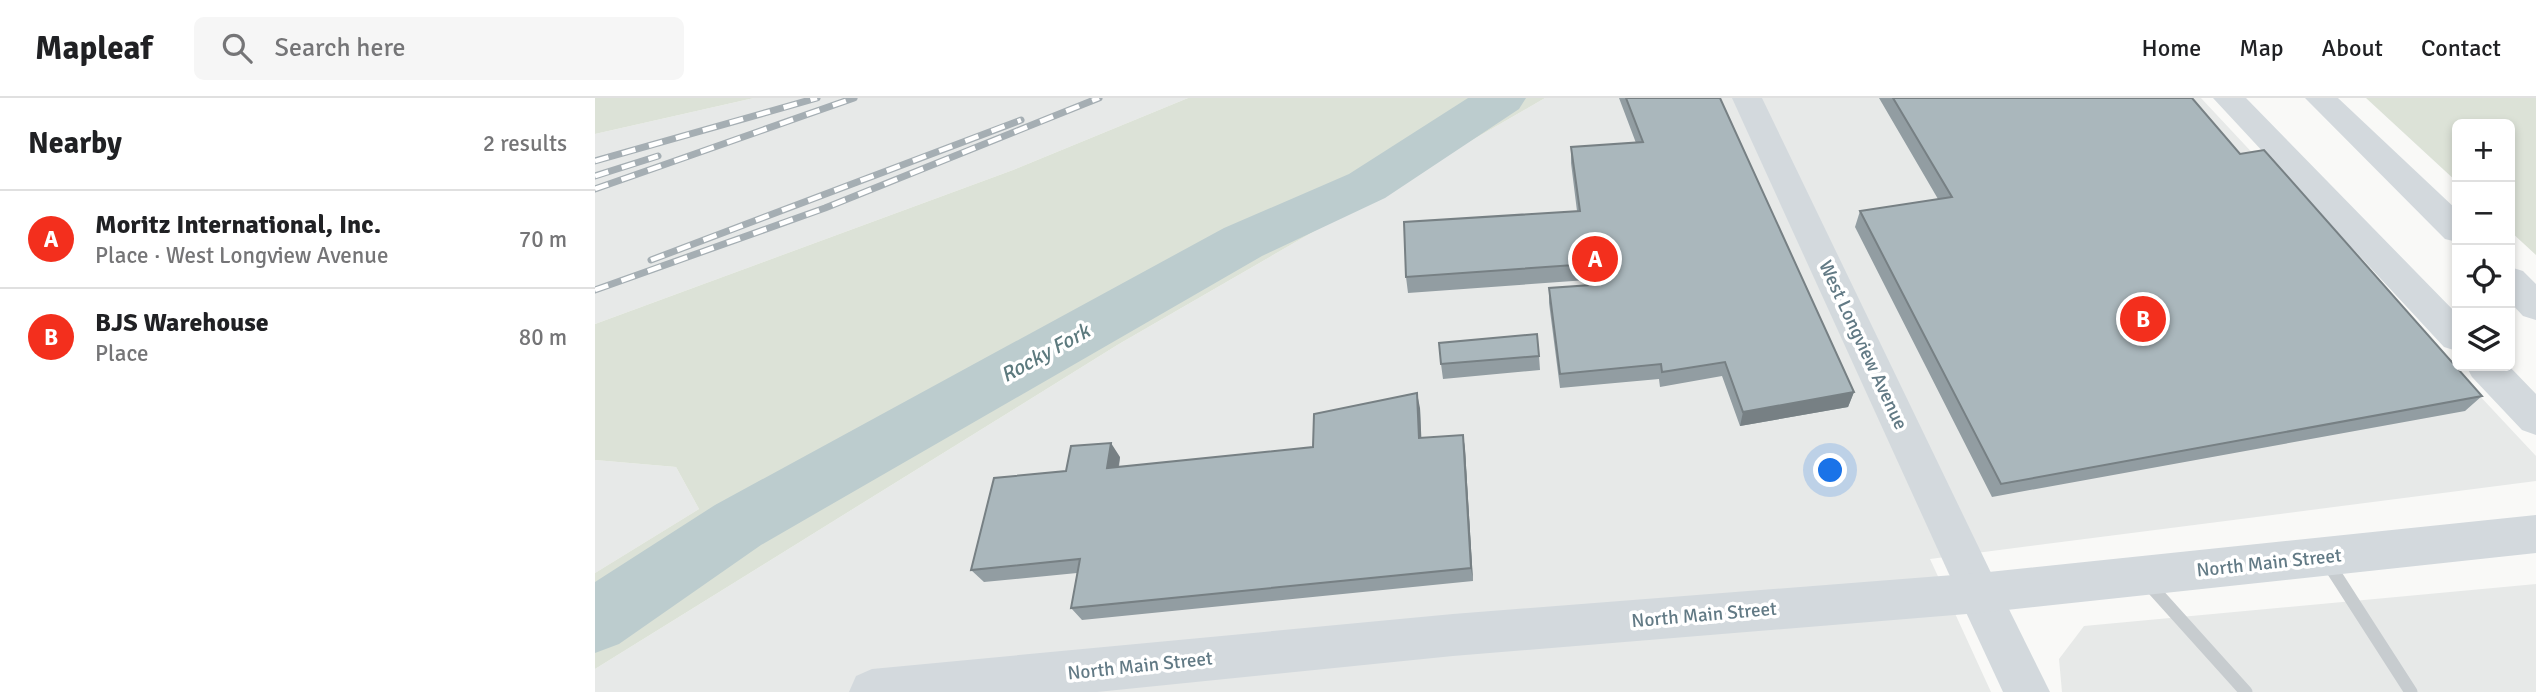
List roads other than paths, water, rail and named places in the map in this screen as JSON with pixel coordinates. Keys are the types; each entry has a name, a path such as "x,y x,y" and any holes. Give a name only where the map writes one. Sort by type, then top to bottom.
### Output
{"main road":[{"path":"2228,98 2452,332"},
{"path":"2250,98 2455,308"},
{"path":"2320,98 2452,225"},
{"path":"2342,98 2452,202"},
{"path":"2515,261 2536,281"},
{"path":"2515,285 2536,306"},
{"path":"2515,368 2536,390"},
{"path":"2490,371 2536,419"},
{"name":"North Main Street","path":"872,692 1453,635 1979,593 2536,534"},
{"path":"1979,593 2027,692"}],"street":[{"name":"West Longview Avenue","path":"1747,98 1979,593"}],"lane":[{"path":"2324,557 2411,692"},
{"path":"2141,576 2246,692"}],"waterway":[{"name":"Rocky Fork","path":"595,621 738,525 1243,242 1367,186 1502,98"}],"railway":[{"path":"595,161 817,98"},
{"path":"595,189 854,98"},
{"path":"595,290 825,208 1099,98"},
{"path":"651,260 1021,120"},
{"path":"595,176 658,156"}],"place":[{"name":"Moritz International, Inc.","path":"1595,259"},
{"name":"BJS Warehouse","path":"2143,319"}]}
